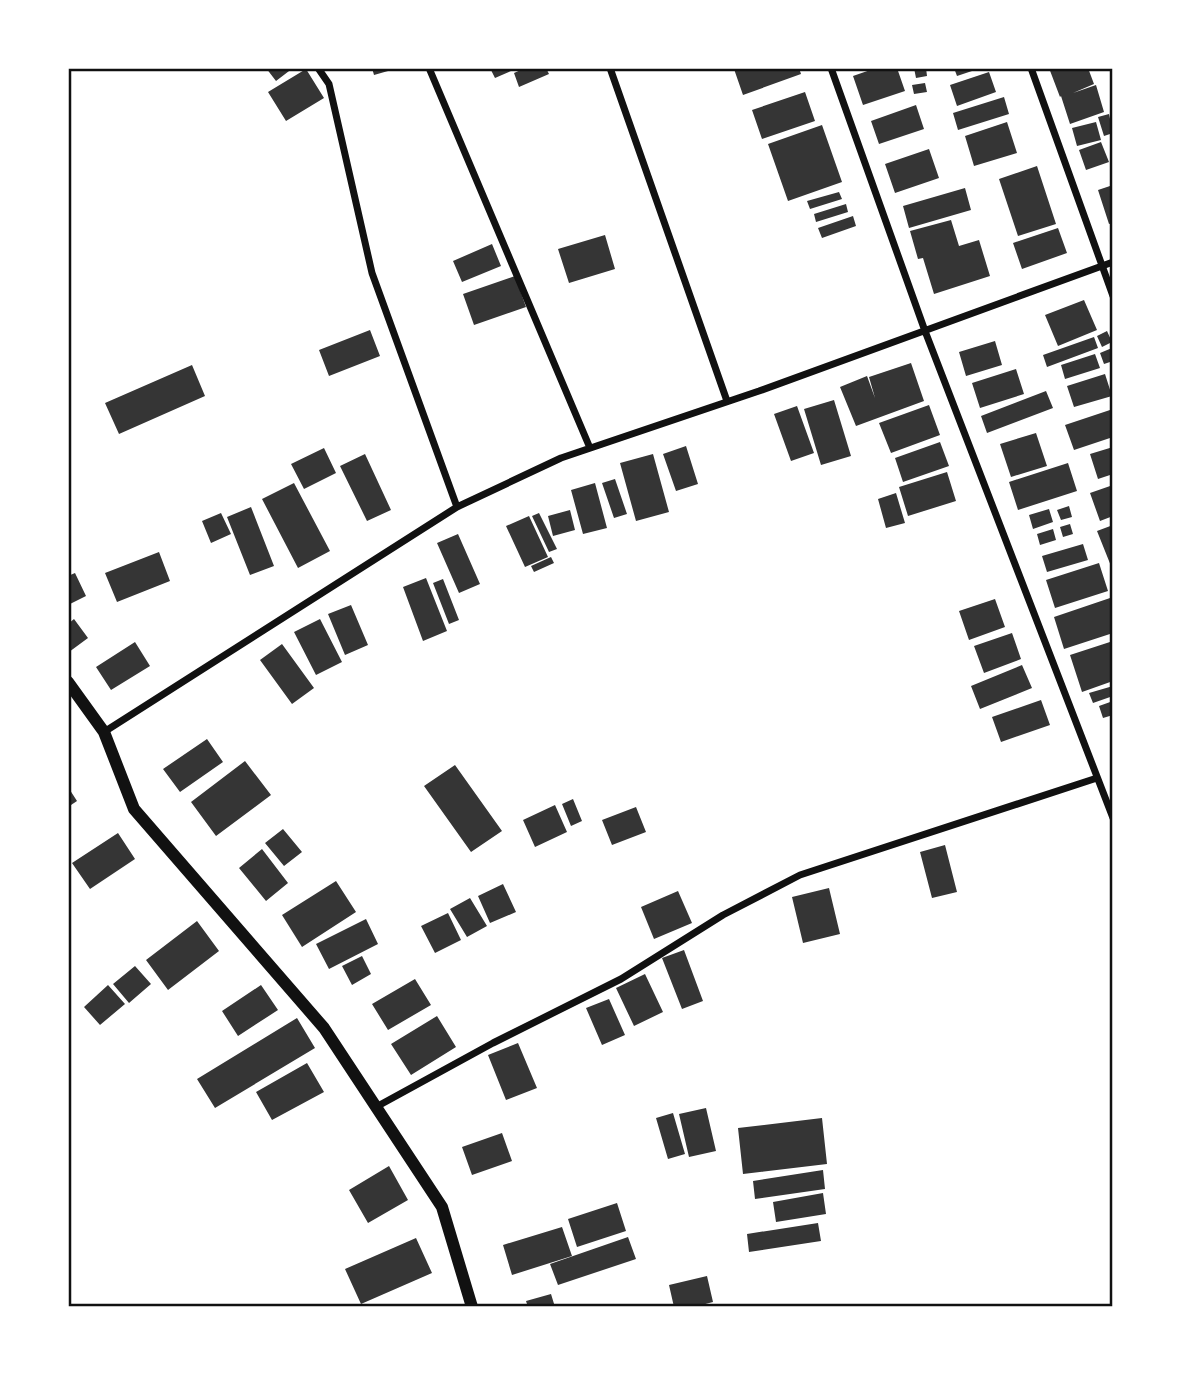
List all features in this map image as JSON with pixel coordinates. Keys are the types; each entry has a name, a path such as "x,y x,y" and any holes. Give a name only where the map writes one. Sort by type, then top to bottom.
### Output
{"street":[{"path":"318,68 329,84 372,273 457,507"},
{"path":"429,68 590,448"},
{"path":"610,68 727,401"},
{"path":"831,68 925,331 1113,818"},
{"path":"1031,68 1113,296"},
{"path":"104,732 457,507 561,458 925,331 1113,261"},
{"path":"70,690 104,732 134,809 324,1028 442,1207 472,1307"},
{"path":"376,1107 493,1043 621,979 723,915 800,876 1097,778"}],"building":[{"path":"266,68 293,68 276,81"},
{"path":"372,68 395,68 395,69 374,75"},
{"path":"490,68 518,68 495,78"},
{"path":"525,68 546,68 549,74 519,87 514,73"},
{"path":"799,68 801,74 743,95 734,69"},
{"path":"876,68 897,68 905,91 863,105 853,76"},
{"path":"914,68 926,68 927,76 916,78"},
{"path":"954,68 978,68 978,69 957,76"},
{"path":"1049,68 1088,68 1094,84 1073,93 1096,85 1104,112 1070,124"},
{"path":"306,69 324,98 286,121 268,92"},
{"path":"989,72 996,92 957,106 950,85"},
{"path":"925,83 927,92 914,94 912,85"},
{"path":"805,92 815,121 762,139 752,110"},
{"path":"1004,97 1009,114 958,130 953,113"},
{"path":"916,105 924,129 879,144 871,121"},
{"path":"1109,114 1113,133 1104,136 1098,117"},
{"path":"1007,122 1017,153 974,166 965,136"},
{"path":"1096,122 1101,140 1077,146 1072,128"},
{"path":"822,125 842,182 788,201 768,144"},
{"path":"1101,142 1109,162 1086,170 1079,150"},
{"path":"929,149 939,178 895,193 885,164"},
{"path":"1037,166 1056,224 1018,236 999,179"},
{"path":"1113,185 1113,223 1109,224 1098,190"},
{"path":"965,188 971,210 909,228 903,206"},
{"path":"839,192 842,199 810,209 807,201"},
{"path":"846,204 848,212 816,222 814,214"},
{"path":"853,216 856,226 822,238 818,228"},
{"path":"951,220 959,246 979,240 990,276 934,294 923,258 918,259 910,231"},
{"path":"1058,228 1067,253 1022,269 1013,243"},
{"path":"605,235 615,269 569,283 558,249"},
{"path":"492,244 501,266 462,282 453,261"},
{"path":"515,276 526,307 474,325 463,294"},
{"path":"1084,300 1097,330 1058,346 1045,315"},
{"path":"370,330 380,356 329,376 319,350"},
{"path":"1107,331 1112,342 1102,347 1097,336"},
{"path":"1094,337 1098,348 1047,367 1043,355"},
{"path":"995,341 1002,365 966,376 959,352"},
{"path":"1112,348 1113,361 1104,364 1100,353"},
{"path":"1095,354 1100,368 1065,379 1061,365"},
{"path":"911,363 924,401 856,426 840,387 867,376 875,398 869,377"},
{"path":"192,365 205,396 119,434 105,403"},
{"path":"1016,369 1024,394 980,408 972,383"},
{"path":"1105,374 1112,396 1074,407 1067,386"},
{"path":"1046,391 1053,408 987,433 981,416"},
{"path":"834,400 851,456 821,465 804,409"},
{"path":"929,405 940,435 891,453 879,423"},
{"path":"797,406 814,453 791,461 774,414"},
{"path":"1113,409 1113,437 1074,450 1065,425"},
{"path":"1036,433 1047,466 1011,477 1000,444"},
{"path":"940,442 949,466 903,482 895,458"},
{"path":"686,446 698,484 676,491 663,454"},
{"path":"1113,447 1113,474 1098,479 1090,454"},
{"path":"324,448 336,473 304,489 291,464"},
{"path":"365,454 391,510 367,521 340,466"},
{"path":"653,454 669,512 636,521 620,463"},
{"path":"1068,463 1077,491 1018,510 1009,482"},
{"path":"947,472 956,501 908,516 899,487"},
{"path":"615,479 627,514 614,518 602,483"},
{"path":"294,483 330,551 298,568 262,499"},
{"path":"595,483 607,528 583,534 571,490"},
{"path":"1113,485 1113,516 1100,521 1090,493"},
{"path":"896,493 905,523 886,528 878,499"},
{"path":"1069,506 1072,517 1061,520 1057,510"},
{"path":"251,507 274,566 250,575 227,517"},
{"path":"1049,509 1053,522 1033,529 1029,515"},
{"path":"570,510 575,530 553,536 548,516"},
{"path":"221,513 231,534 211,543 202,521"},
{"path":"539,513 557,549 549,552 532,516"},
{"path":"529,516 548,557 525,567 506,526"},
{"path":"1070,524 1073,534 1063,537 1060,527"},
{"path":"1113,525 1113,571 1097,531"},
{"path":"1053,529 1056,540 1040,545 1037,534"},
{"path":"458,534 480,584 459,593 437,543"},
{"path":"1083,544 1088,560 1047,572 1042,556"},
{"path":"159,552 170,581 117,602 105,573"},
{"path":"551,557 554,563 534,572 531,566"},
{"path":"1099,563 1108,591 1055,608 1046,580"},
{"path":"75,573 86,596 68,605 68,576"},
{"path":"426,578 447,631 423,641 403,587"},
{"path":"443,579 459,620 449,624 433,583"},
{"path":"1113,597 1113,633 1064,649 1054,617"},
{"path":"995,599 1005,627 969,640 959,611"},
{"path":"351,605 368,645 345,655 328,614"},
{"path":"74,619 88,638 69,652 68,624"},
{"path":"320,619 342,662 316,675 294,632"},
{"path":"1012,633 1021,659 984,673 974,646"},
{"path":"1113,641 1113,681 1082,692 1070,655"},
{"path":"135,642 150,666 111,690 96,667"},
{"path":"282,644 314,688 292,704 260,660"},
{"path":"1022,665 1032,688 980,709 971,686"},
{"path":"1113,686 1113,696 1093,703 1089,693"},
{"path":"1041,700 1050,725 1001,742 992,717"},
{"path":"1113,701 1113,715 1103,718 1099,706"},
{"path":"207,739 223,762 180,792 163,769"},
{"path":"245,761 271,795 216,836 191,802"},
{"path":"455,765 502,831 471,852 424,786"},
{"path":"68,787 77,801 68,807"},
{"path":"573,799 582,821 571,826 562,804"},
{"path":"555,805 567,832 535,847 523,820"},
{"path":"636,807 646,832 612,845 602,820"},
{"path":"283,829 302,852 284,866 265,843"},
{"path":"118,833 135,859 90,889 72,863"},
{"path":"945,845 957,892 932,898 920,852"},
{"path":"262,849 288,883 266,901 239,868"},
{"path":"336,881 356,912 302,947 282,915"},
{"path":"503,884 516,912 490,923 478,896"},
{"path":"829,888 840,934 803,943 792,897"},
{"path":"678,891 692,923 654,939 641,907"},
{"path":"470,898 487,926 467,937 450,909"},
{"path":"448,913 461,940 435,953 421,926"},
{"path":"366,919 378,944 329,969 316,944"},
{"path":"197,921 219,951 168,990 146,960"},
{"path":"684,950 703,1001 682,1009 662,958"},
{"path":"362,956 371,974 352,985 342,966"},
{"path":"135,966 151,984 129,1003 113,984"},
{"path":"645,974 663,1012 634,1026 616,988"},
{"path":"415,979 431,1005 388,1030 372,1004"},
{"path":"108,985 125,1004 100,1025 84,1007"},
{"path":"261,985 278,1010 238,1036 222,1011"},
{"path":"609,999 625,1035 602,1045 586,1008"},
{"path":"437,1016 456,1047 411,1075 391,1044"},
{"path":"297,1018 315,1048 215,1108 197,1079"},
{"path":"518,1043 537,1088 506,1100 488,1055"},
{"path":"307,1063 324,1092 272,1120 256,1092"},
{"path":"706,1108 716,1151 689,1157 679,1114"},
{"path":"673,1113 685,1154 668,1159 656,1118"},
{"path":"822,1118 827,1164 743,1174 738,1128"},
{"path":"502,1133 512,1161 472,1175 462,1147"},
{"path":"389,1166 408,1200 368,1223 349,1190"},
{"path":"823,1170 825,1189 755,1199 753,1181"},
{"path":"823,1193 826,1214 776,1222 773,1202"},
{"path":"617,1203 626,1231 577,1247 568,1219"},
{"path":"818,1223 821,1241 749,1252 747,1234"},
{"path":"562,1227 572,1256 512,1275 503,1245"},
{"path":"628,1237 636,1259 558,1285 550,1264"},
{"path":"416,1238 432,1273 361,1304 345,1269"},
{"path":"707,1276 713,1302 694,1307 674,1307 669,1285"},
{"path":"551,1294 555,1307 528,1307 526,1301"}]}
